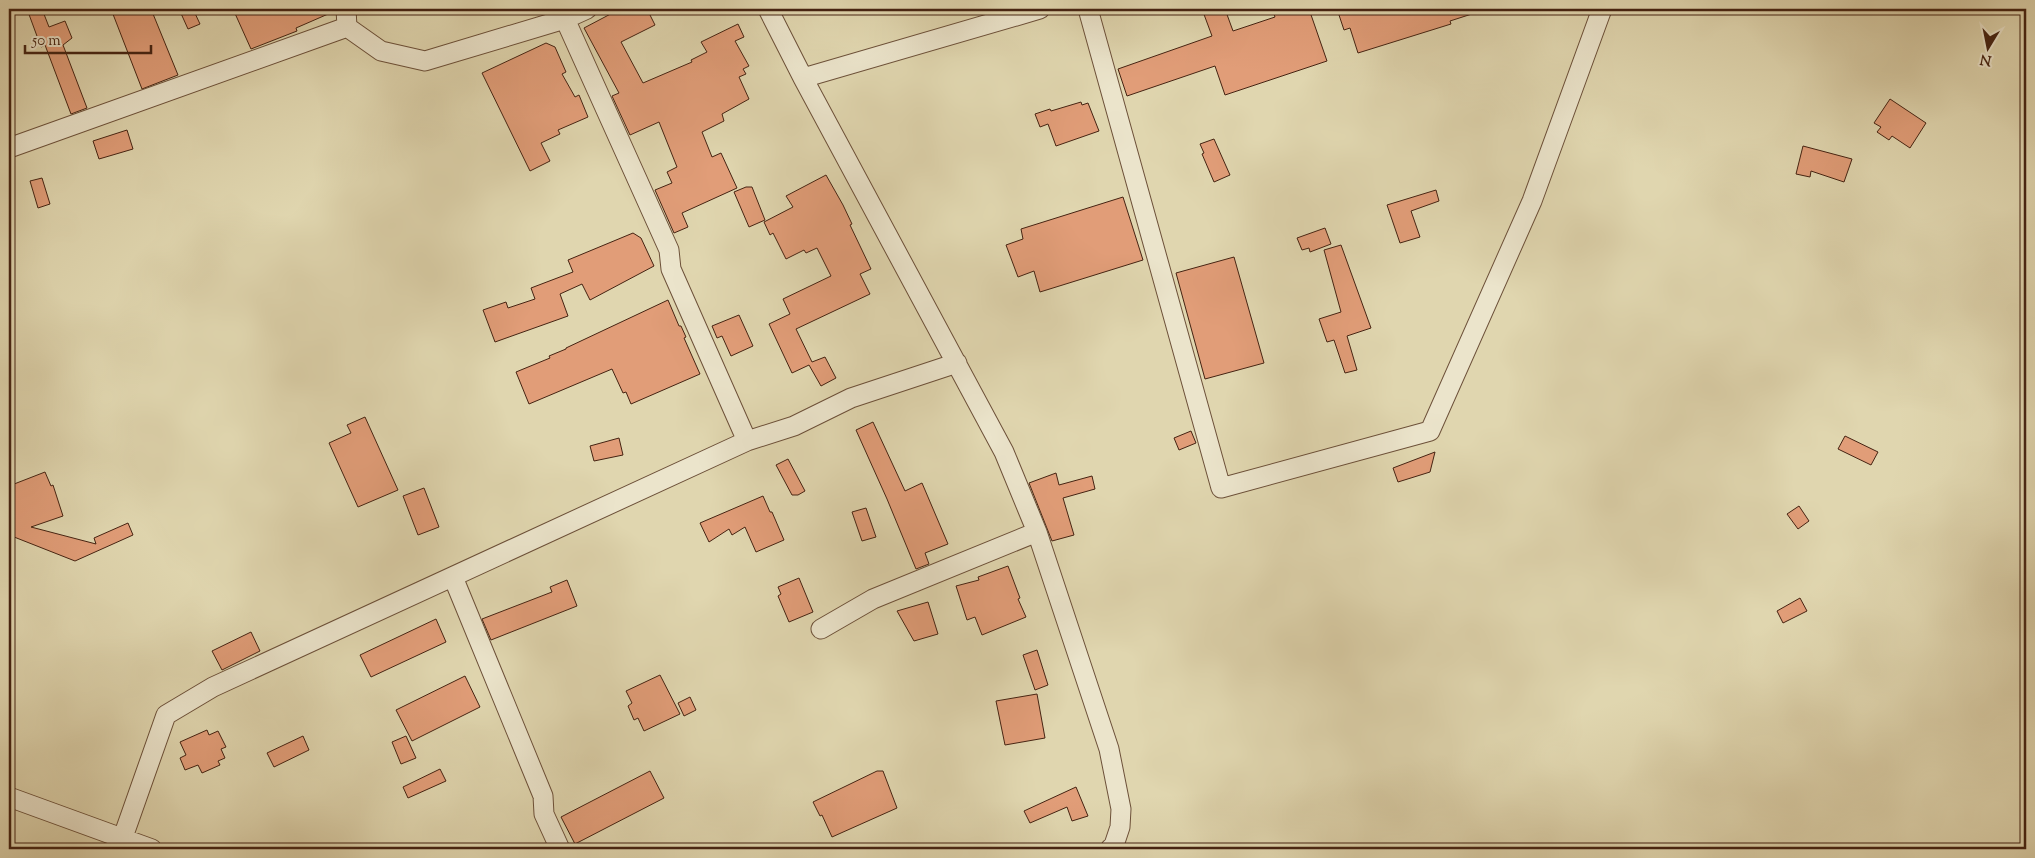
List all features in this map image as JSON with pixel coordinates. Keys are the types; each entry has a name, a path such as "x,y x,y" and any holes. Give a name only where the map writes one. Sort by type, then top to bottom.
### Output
{"street":[{"path":"9,148 346,18 381,51 425,61 565,19 587,9"},
{"path":"768,9 803,78 1004,452 1037,532 1109,749 1121,809 1120,827 1114,846 1110,849"},
{"path":"803,78 1040,9"},
{"path":"1088,9 1221,488 1430,432 1532,200 1602,9"},
{"path":"565,19 669,250 671,269 747,441"},
{"path":"122,838 166,715 214,687 747,441 794,426 851,398 957,364"},
{"path":"821,630 873,599 1037,532"},
{"path":"453,577 543,796 544,814 560,849"},
{"path":"9,798 152,849"}],"building":[{"path":"27,9 42,9 49,27 65,21 72,38 63,45 87,108 71,114 45,45 41,47"},
{"path":"111,9 151,9 178,75 142,89"},
{"path":"179,9 193,9 200,24 188,29"},
{"path":"233,9 335,9 335,11 296,28 297,31 251,49"},
{"path":"620,9 647,9 655,25 621,42 643,83 692,62 691,60 707,52 701,42 738,24 744,37 735,41 749,66 743,69 746,74 739,77 749,99 722,114 724,121 702,132 712,157 721,153 737,188 682,213 688,227 674,233 655,190 672,183 667,172 677,167 659,122 630,135 612,96 619,93 584,28"},
{"path":"1202,9 1225,9 1233,31 1275,17 1272,9 1309,9 1327,61 1225,95 1215,66 1127,96 1118,69 1212,36"},
{"path":"1337,9 1478,9 1478,12 1450,21 1451,24 1358,53 1350,28 1344,30"},
{"path":"546,43 555,47 566,72 562,74 575,97 579,95 588,117 558,130 560,134 541,143 550,161 530,171 482,73"},
{"path":"1890,99 1926,123 1910,148 1892,136 1889,140 1877,132 1881,127 1874,123"},
{"path":"1081,102 1082,105 1088,103 1099,131 1056,146 1048,124 1040,127 1035,114"},
{"path":"127,130 133,149 99,159 93,141"},
{"path":"1214,139 1230,175 1214,182 1202,154 1204,153 1200,144"},
{"path":"1803,146 1852,159 1844,182 1811,171 1810,177 1796,174"},
{"path":"826,175 843,205 852,224 850,225 871,269 860,274 870,294 796,329 812,362 825,357 836,378 821,386 809,365 792,373 769,324 790,314 783,299 831,276 817,248 806,253 804,250 786,259 773,233 770,235 764,222 793,207 786,196"},
{"path":"42,178 50,204 38,208 30,181"},
{"path":"746,187 752,187 765,220 749,227 734,192"},
{"path":"1436,190 1439,201 1411,211 1420,237 1400,243 1387,205"},
{"path":"1123,197 1143,260 1040,292 1034,271 1018,277 1006,245 1023,239 1021,229"},
{"path":"1325,228 1331,244 1310,252 1309,248 1302,250 1297,238"},
{"path":"633,233 641,238 654,266 590,300 582,284 560,294 568,316 495,342 483,310 506,302 508,308 535,299 531,288 573,272 568,260"},
{"path":"1341,245 1371,328 1347,336 1357,370 1345,373 1334,340 1327,342 1319,319 1341,312 1324,250"},
{"path":"1234,257 1264,363 1205,379 1176,273"},
{"path":"668,300 686,337 684,338 700,374 631,404 626,392 623,393 612,369 529,404 516,372 550,358 549,356"},
{"path":"739,315 753,346 731,356 722,336 717,338 712,326"},
{"path":"365,417 398,490 358,507 329,443 351,433 347,425"},
{"path":"873,422 905,491 922,483 948,544 925,553 929,564 916,569 856,430"},
{"path":"1191,431 1196,443 1179,450 1174,438"},
{"path":"1845,436 1878,452 1871,465 1838,449"},
{"path":"619,438 623,455 594,461 590,446"},
{"path":"1435,452 1430,472 1398,482 1393,468"},
{"path":"788,459 805,491 798,495 792,495 776,465"},
{"path":"45,472 51,486 53,485 63,516 31,527 96,544 94,538 128,523 133,535 75,561 9,535 9,486"},
{"path":"1056,473 1059,485 1092,476 1095,489 1063,498 1074,535 1052,541 1029,483"},
{"path":"424,488 439,527 418,535 403,496"},
{"path":"763,496 784,540 756,552 745,527 732,535 729,529 709,542 700,523"},
{"path":"1799,506 1809,521 1798,529 1787,514"},
{"path":"866,508 876,537 862,541 852,512"},
{"path":"1008,566 1020,598 1018,599 1026,617 982,635 975,617 967,620 956,586 979,580 978,577"},
{"path":"799,578 813,612 789,622 778,596 781,594 778,587"},
{"path":"567,580 577,606 491,640 482,619 552,592 550,587"},
{"path":"1800,598 1807,611 1783,623 1777,611"},
{"path":"928,602 938,634 914,641 897,611"},
{"path":"436,619 446,642 371,677 360,655"},
{"path":"251,632 260,651 222,670 212,651"},
{"path":"1037,650 1048,685 1035,690 1023,655"},
{"path":"660,675 680,714 644,731 638,718 634,720 628,706 632,703 626,691"},
{"path":"465,676 480,707 412,741 396,710"},
{"path":"1037,694 1045,738 1005,745 996,701"},
{"path":"690,697 696,710 684,716 678,703"},
{"path":"207,730 209,735 218,731 226,747 221,749 225,758 218,761 220,765 202,773 198,765 185,770 180,758 186,755 180,742"},
{"path":"303,736 309,750 274,767 267,753"},
{"path":"406,736 416,758 401,764 392,742"},
{"path":"440,769 446,781 408,798 403,787"},
{"path":"650,771 664,798 575,844 561,817"},
{"path":"877,771 883,771 897,808 832,837 822,815 820,816 813,802"},
{"path":"1076,787 1088,816 1072,821 1067,807 1030,823 1024,811"}]}
